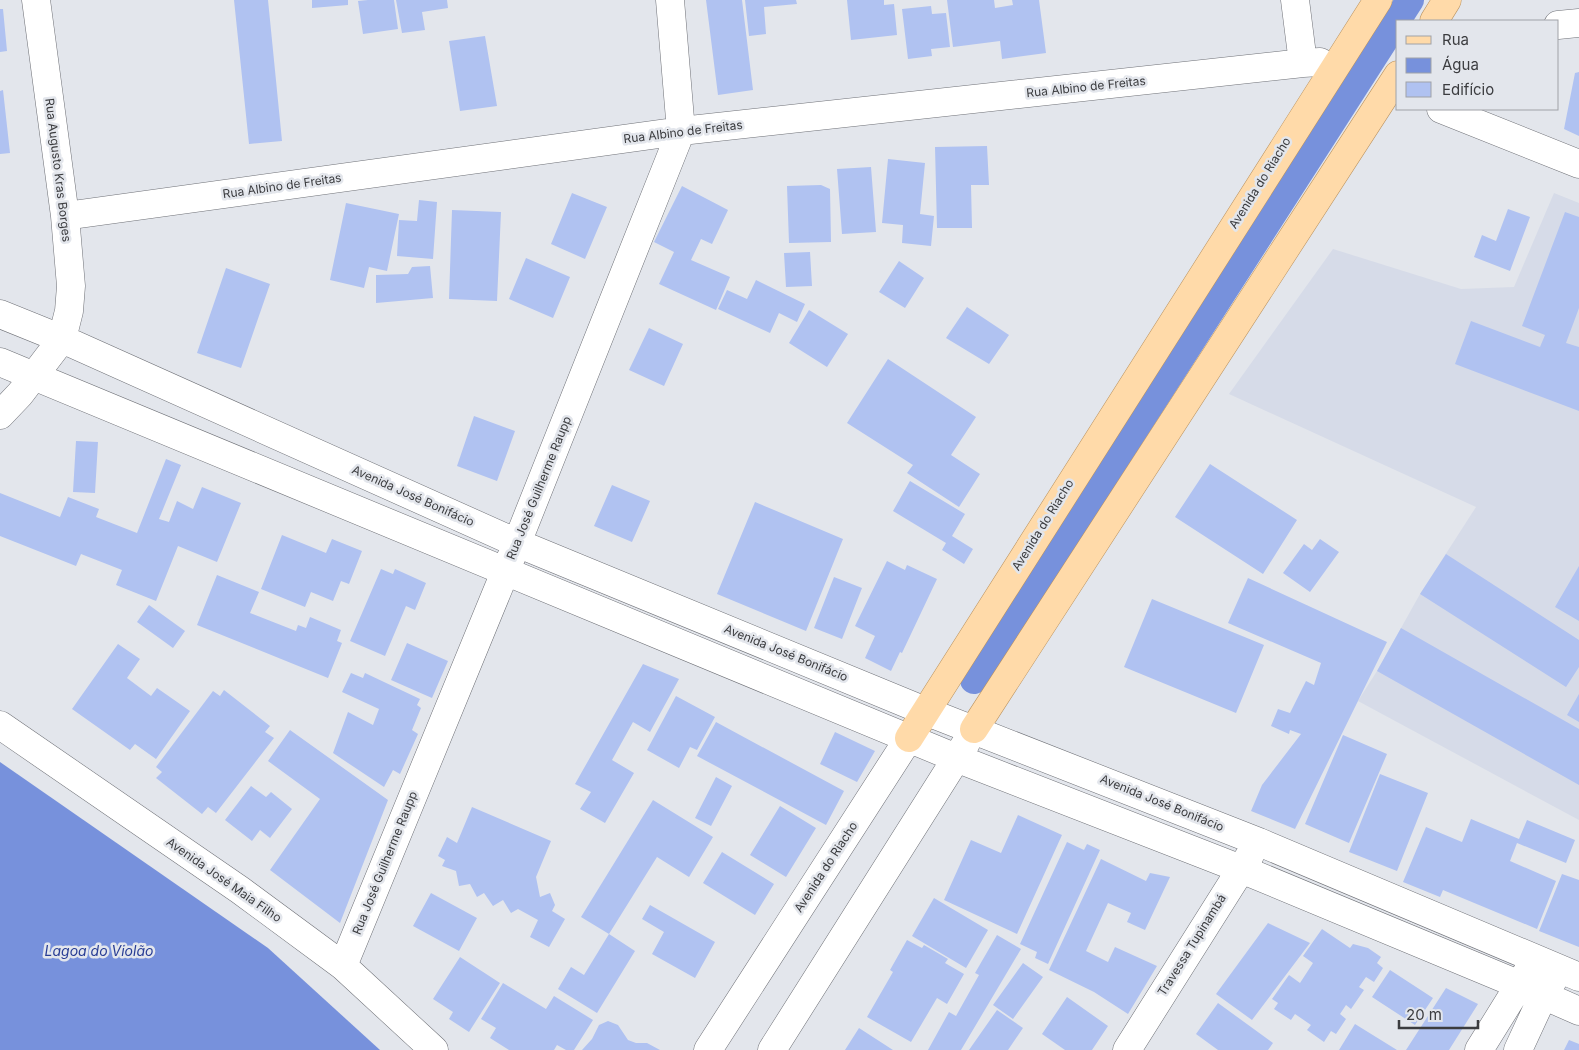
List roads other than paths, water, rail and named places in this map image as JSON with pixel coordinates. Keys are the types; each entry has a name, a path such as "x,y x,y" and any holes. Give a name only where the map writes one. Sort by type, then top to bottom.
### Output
{"main road":[{"name":"Avenida do Riacho","path":"909,738 1378,0"},
{"path":"1435,20 1447,0"},
{"path":"974,729 1395,85"}],"street":[{"name":"Rua Augusto Kras Borges","path":"36,0 65,216 71,286 69,311 62,340"},
{"name":"Rua José Guilherme Raupp","path":"343,966 517,543 681,131 670,0"},
{"path":"1294,0 1303,63"},
{"path":"1559,25 1579,23"},
{"name":"Rua Albino de Freitas","path":"65,216 681,131 1303,63 1338,61"},
{"path":"1444,110 1579,164"},
{"name":"Avenida José Bonifácio","path":"0,314 517,543 925,711 1259,842 1558,968"},
{"path":"0,415 62,340"},
{"path":"0,362 956,758 1240,869 1579,1011"},
{"name":"Avenida José Maia Filho","path":"0,725 240,890 343,966 434,1050"},
{"path":"772,1050 974,729"},
{"name":"Avenida do Riacho","path":"708,1050 909,738"},
{"path":"1132,826 1146,797"},
{"name":"Travessa Tupinambá","path":"1127,1050 1240,869 1259,842"},
{"path":"1479,1050 1531,990 1558,968"},
{"path":"1518,1050 1531,990"}],"water":[{"name":"Lagoa do Violão","path":"0,762 268,948 380,1050 0,1050"}],"waterway":[{"path":"1397,20 1410,0"},
{"path":"974,680 1396,22"}]}
